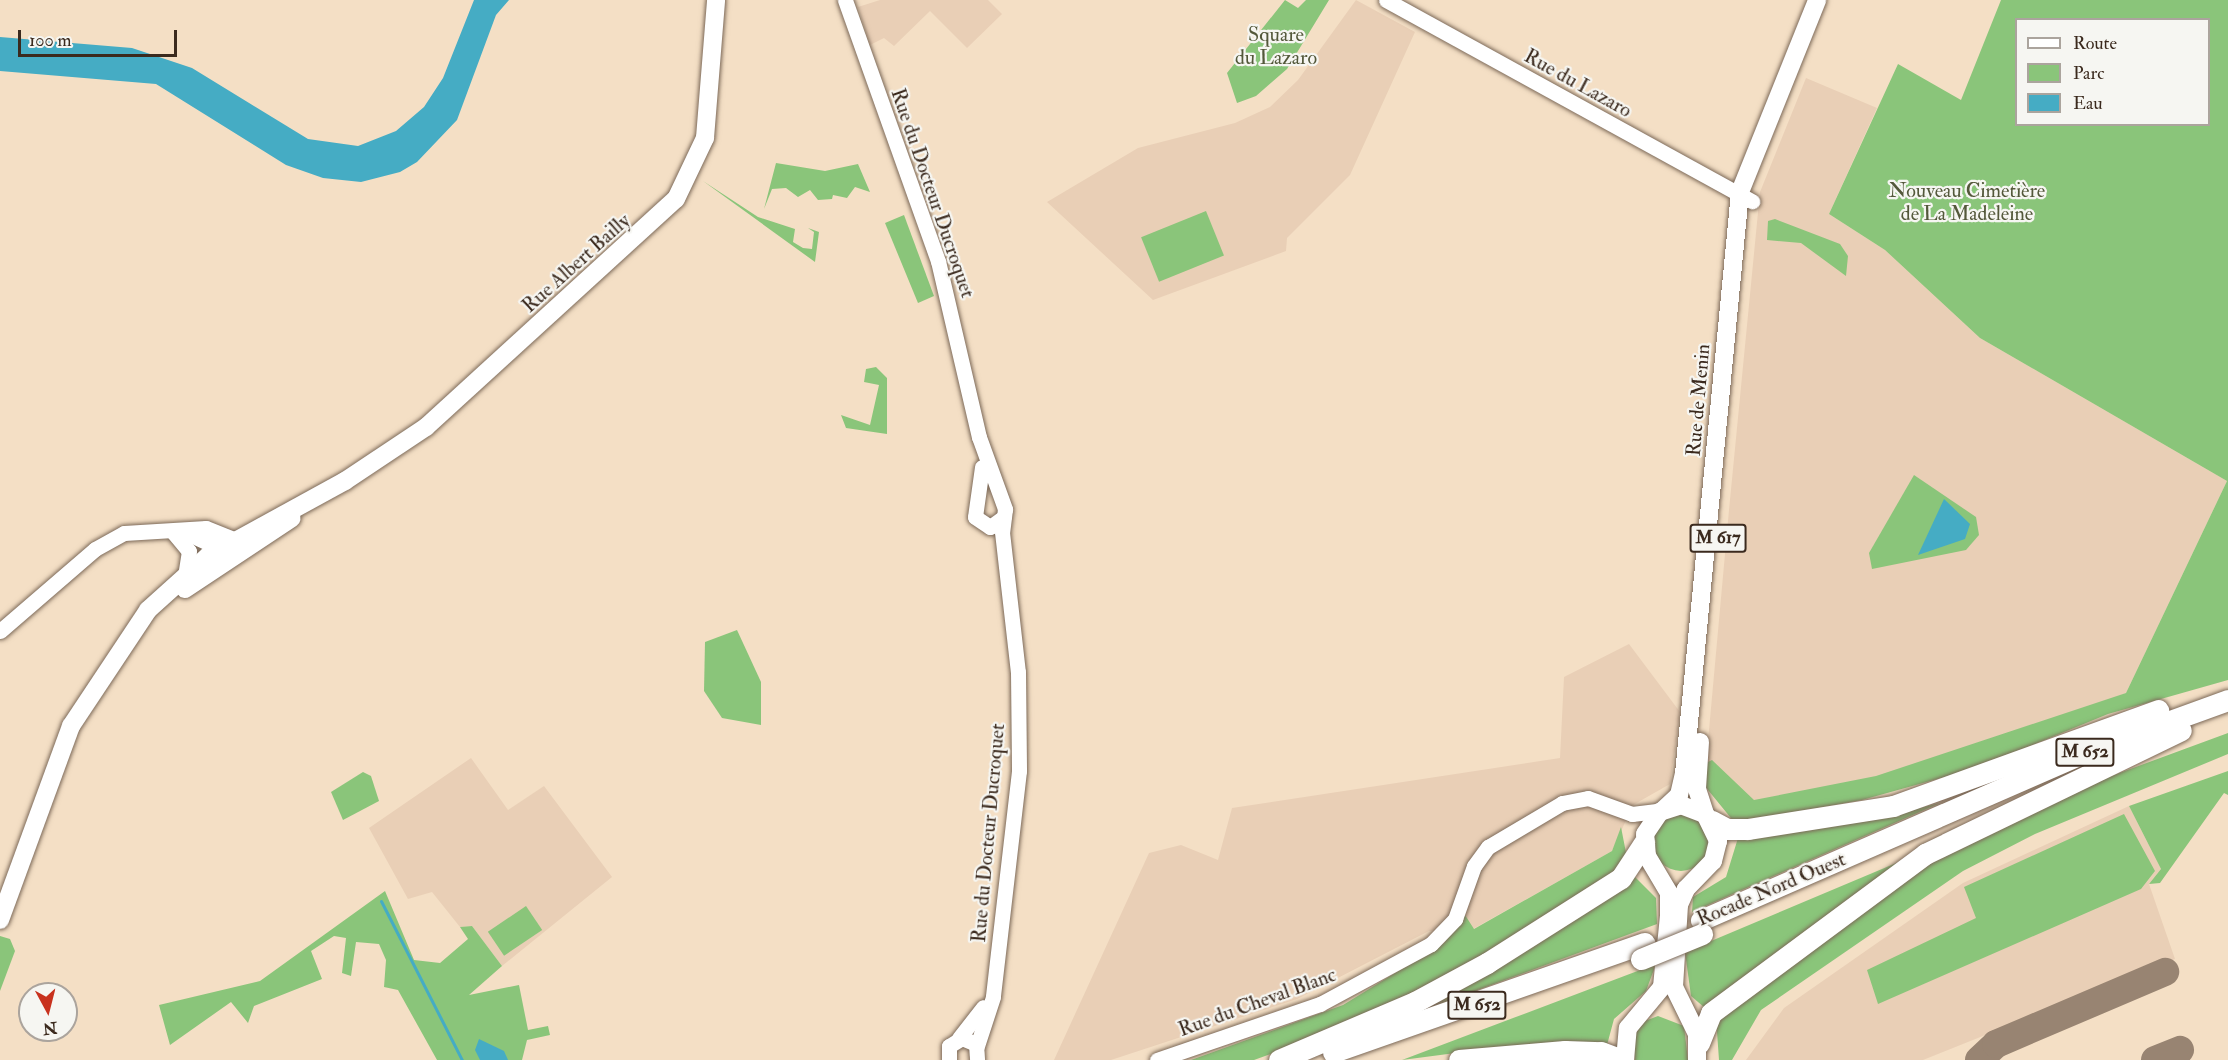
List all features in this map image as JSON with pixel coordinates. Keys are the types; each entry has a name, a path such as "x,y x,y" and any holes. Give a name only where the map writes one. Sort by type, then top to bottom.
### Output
{"highway":[{"path":"1709,818 1727,829 1748,829 1893,806 1955,788 2106,726 2228,690"},
{"name":"Rocade Nord Ouest","path":"1701,927 2090,750 2228,699"},
{"name":"Rocade Nord Ouest","path":"1354,1060 1642,951 2181,730 2228,715"},
{"path":"1698,1052 1711,1013 1925,854 2181,730"},
{"path":"1279,1060 1415,1002 1482,966 1621,878 1644,843"},
{"name":"Rocade Nord Ouest","path":"1307,1060 1642,951"},
{"path":"1459,1060 1565,1050 1601,1052 1624,1060"}],"main road":[{"name":"Rue Albert Bailly","path":"0,920 62,747 106,668 134,626 185,575 339,483 435,420 676,199 705,138 716,0"},
{"name":"Rue de Menin","path":"1663,810 1678,795 1684,774 1722,444 1746,199 1817,0"},
{"name":"Rue de Menin","path":"1746,199 1826,0"},
{"name":"Rue de Menin","path":"1709,818 1697,764 1722,444"},
{"name":"Rue Albert Bailly","path":"106,668 176,596 227,552"},
{"path":"1624,1060 1626,1032 1659,994 1663,976 1670,904 1644,843 1648,826 1663,810 1686,806 1709,818 1717,851 1679,905 1673,976 1698,1052"},
{"path":"1654,868 1678,879 1703,872"},
{"path":"1640,1015 1662,1009 1687,1019"}],"street":[{"name":"Rue du Docteur Ducroquet","path":"845,0 938,261 979,437 1000,501"},
{"name":"Rue du Lazaro","path":"1386,0 1746,199"},
{"name":"Rue du Docteur Ducroquet","path":"978,502 983,483 979,437"},
{"path":"987,497 1000,501 1004,517 985,526 975,515 978,502 987,497"},
{"name":"Rue du Docteur Ducroquet","path":"980,1054 995,979 1019,759 1004,517"},
{"name":"Rue du Docteur Ducroquet","path":"985,526 1009,584"},
{"path":"0,631 102,544 129,532 206,528 243,542"},
{"path":"165,530 227,552"},
{"path":"165,530 188,548 185,575"},
{"name":"Rue du Cheval Blanc","path":"1157,1060 1320,1004 1418,952 1451,925 1474,866 1493,842 1574,798 1593,799 1638,815 1663,810"},
{"name":"Rue du Cheval Blanc","path":"1611,807 1635,826 1644,843"},
{"name":"Rue du Docteur Ducroquet","path":"949,1060 949,1046 959,1038 982,1009 995,979"},
{"path":"959,1038 980,1054"}],"shaded area":[{"path":"880,0 988,0 1002,14 967,48 930,11 894,46 884,38 870,45 858,7"},
{"path":"1356,0 1415,32 1350,175 1287,238 1286,251 1153,300 1047,202 1138,148 1235,123 1270,107 1298,80"},
{"path":"1806,78 1877,108 1829,214 1885,250 1980,338 2227,481 2126,693 1862,800 1735,823 1704,785 1729,510 1760,192"},
{"path":"1629,644 1680,712 1670,784 1633,805 1612,851 1473,929 1429,931 1297,999 1111,1060 1054,1060 1149,853 1181,845 1218,860 1232,808 1560,758 1564,677"},
{"path":"471,758 508,810 544,786 612,877 502,966 472,926 460,927 432,892 408,899 369,828"},
{"path":"2129,806 2161,869 2149,884 2175,959 1923,1060 1746,1060 1784,1008 1963,883"}],"green space":[{"name":"Square du Lazaro","path":"1285,0 1298,8 1306,0 1329,0 1287,69 1256,96 1237,103 1227,73"},
{"name":"Nouveau Cimetière de La Madeleine","path":"2001,0 2228,0 2228,680 2108,714 1977,768 1862,800 1735,823 1704,785 1706,763 1712,760 1754,800 1876,776 2126,693 2227,481 1980,338 1885,250 1829,214 1898,64 1961,100"},
{"path":"776,163 825,171 858,164 870,192 855,187 847,198 833,195 832,199 818,200 810,190 798,197 786,188 772,189 764,209"},
{"path":"703,181 758,217 795,229 793,242 803,248 812,249 814,232 808,228 819,232 815,262"},
{"path":"1206,211 1224,256 1159,282 1141,237"},
{"path":"904,215 934,296 918,303 885,223"},
{"path":"1775,219 1840,244 1848,256 1846,276 1801,243 1767,240 1768,221"},
{"path":"876,367 887,378 887,434 846,428 841,415 870,425 879,385 864,382 866,369"},
{"path":"1914,475 1976,517 1979,535 1966,550 1872,569 1869,553"},
{"path":"737,630 761,682 761,725 722,718 704,691 705,642"},
{"path":"2228,733 2228,754 2035,834 1963,871 1761,1010 1732,1060 1719,1060 1716,1018 1912,872 2095,782"},
{"path":"2228,771 2228,795 2224,793 2160,883 2149,884 2161,869 2129,806"},
{"path":"363,772 371,776 379,801 343,820 331,792"},
{"path":"1940,803 1692,912 1693,897 1726,877 1738,838 1866,821"},
{"path":"2124,814 2155,871 2141,889 1878,1004 1867,970 1976,918 1964,887"},
{"path":"1675,815 1687,815 1697,819 1705,827 1709,843 1705,859 1697,867 1687,871 1675,871 1665,867 1657,859 1653,849 1653,837 1657,827 1665,819"},
{"path":"1621,827 1628,863 1479,960 1324,1035 1254,1060 1191,1060 1343,1005 1444,943 1465,915 1474,929 1612,851"},
{"path":"1901,861 1705,1008 1691,996 1685,952"},
{"path":"1633,875 1656,898 1657,924 1385,1024"},
{"path":"385,891 414,960 440,963 468,939 460,927 472,926 502,966 469,995 519,985 528,1030 548,1026 550,1035 527,1040 522,1060 437,1060 398,990 384,987 386,960 379,944 356,942 351,976 342,973 346,938 334,936 311,951 322,979 254,1006 248,1023 231,1002 170,1045 159,1005 260,981"},
{"path":"526,906 542,930 504,956 488,932"},
{"path":"0,936 10,939 15,951 0,991"},
{"path":"1656,964 1646,991 1614,1019 1607,1045 1486,1049 1402,1060"},
{"path":"1658,1016 1684,1026 1688,1060 1635,1060 1633,1037 1645,1021"}],"water":[{"path":"474,0 509,0 496,15 457,120 417,162 400,172 361,182 323,178 286,165 156,84 0,71 0,37 132,48 192,68 308,139 358,146 396,131 424,107 443,78"},
{"path":"1944,499 1970,524 1965,539 1918,555"},
{"path":"479,1039 504,1051 508,1060 480,1060 475,1050"}],"waterway":[{"path":"381,901 462,1060"}],"taxiway":[{"path":"1979,1060 1996,1044 2165,972"},
{"path":"2155,1060 2180,1050"}]}
